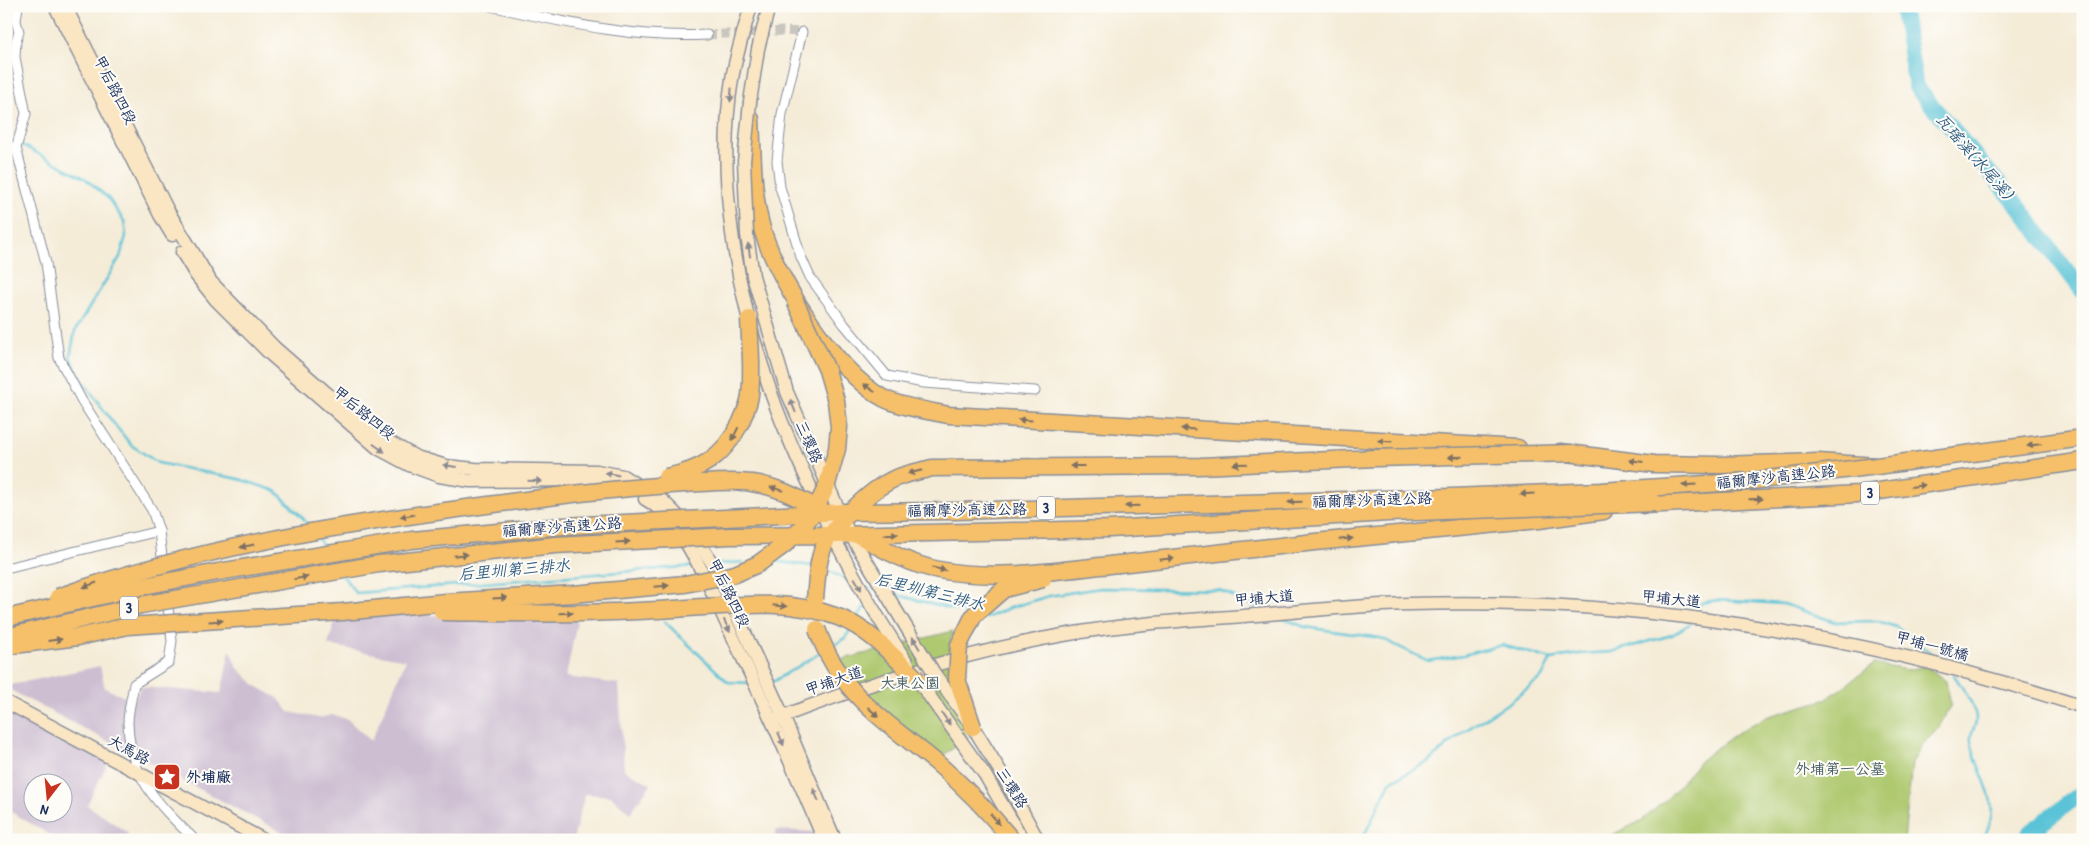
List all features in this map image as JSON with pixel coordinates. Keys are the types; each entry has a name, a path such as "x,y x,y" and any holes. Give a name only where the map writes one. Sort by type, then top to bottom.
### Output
{"highway":[{"path":"6,646 78,637 128,626 342,612 446,602 573,594 685,584 735,574 764,560 803,527 815,510 826,488 837,449 839,427 836,401 826,370 772,257 760,221 750,102"},
{"path":"795,302 846,368 862,383 884,398 949,416 1498,447 1573,453 1654,464 1719,465 1818,462 1877,466"},
{"path":"6,617 97,583 177,560 351,525 607,489 686,473 714,459 731,442 743,417 750,397 750,319"},
{"name":"福爾摩沙高速公路","path":"6,617 149,585 412,540 563,526 843,512 1299,502 1571,492 1751,480 1877,466 2083,438"},
{"path":"1012,840 966,789 938,764 876,716 853,693 837,672 823,646 817,629 815,613 816,581 821,556 828,540 844,518 886,482 932,468 1200,466 1376,458 1573,453"},
{"name":"福爾摩沙高速公路","path":"6,637 141,605 378,564 555,545 730,536 1109,529 1390,513 1859,494 2083,461"},
{"path":"607,489 721,482 752,483 782,490 820,510"},
{"path":"847,528 875,545 937,570 961,573 1006,573 1118,564 1539,520 1655,503"},
{"path":"972,727 957,679 959,646 974,614 1004,589 1030,581 1118,564"},
{"path":"342,612 434,611 533,614 638,611 746,604 793,607 816,610 862,629 918,680"}],"street":[{"path":"18,6 16,21 19,32 16,41 15,57 26,114 16,148 46,263 59,358 82,401 152,510 159,531 172,641 170,662 134,684 128,722 131,748 148,790 162,808 195,840"},
{"name":"甲后路四段","path":"55,6 160,214 196,276 236,322 276,360 379,449 410,466 439,476 470,481 587,480 622,487 654,504 676,529 758,676"},
{"name":"甲后路四段","path":"65,6 168,211 195,258 216,288 275,348 354,417 384,439 416,457 446,466 475,469 596,471 623,476 663,501 688,526 714,566 758,676"},
{"path":"490,6 559,22 637,34 670,37 707,35"},
{"path":"739,47 743,6"},
{"name":"三環路","path":"751,6 739,47 732,81 727,138 728,180 733,254 768,384 787,434 820,510 868,602 918,680 985,775 1023,840"},
{"name":"三環路","path":"769,6 758,49 744,160 747,235 753,276 787,392 847,528 934,673 1002,774 1038,840"},
{"path":"758,49 779,6"},
{"path":"802,32 782,114 777,161 780,187 800,257 816,285 844,324 887,376 924,383 1035,391"},
{"path":"6,146 16,148"},
{"path":"820,510 847,528"},
{"path":"6,568 159,531"},
{"name":"甲埔大道","path":"778,718 933,665 1022,643 1110,628 1262,614 1409,604 1515,604 1599,608 1713,620 1769,629"},
{"name":"甲埔一號橋","path":"1769,629 1900,654 2083,707"},
{"path":"758,676 835,840"},
{"name":"大馬路","path":"6,702 264,840"},
{"path":"778,718 824,840"}],"shaded area":[{"path":"400,614 577,621 566,677 619,684 624,770 651,784 630,813 611,796 585,794 573,840 297,840 6,688 6,686 100,666 105,688 134,701 141,687 221,693 230,650 237,667 256,686 278,698 289,712 319,718 332,715 347,719 371,741 406,660 328,645 336,618"},
{"path":"6,707 109,761 87,805 128,833 124,840 59,840 32,824 72,824 72,774 22,774 22,818 6,809"},
{"path":"776,830 817,832 821,840 775,840"},
{"path":"892,837 991,837 993,840 893,840"}],"green space":[{"name":"大東公園","path":"953,631 950,644 950,671 956,698 969,737 942,756 878,709 836,661"},
{"name":"外埔第一公墓","path":"1874,664 1907,670 1926,666 1946,681 1951,705 1938,729 1922,745 1912,763 1904,840 1601,840 1641,821 1668,798 1703,758 1740,731 1766,717 1827,699"}],"waterway":[{"name":"瓦瑤溪(水尾溪)","path":"1902,6 1916,87 2020,208 2083,292"},
{"name":"后里圳第三排水","path":"6,141 15,142"},
{"name":"后里圳第三排水","path":"20,144 86,179 108,198 124,221 126,236 120,257 75,331 70,357 80,377 111,420 131,445 158,463 239,479 276,491 309,526"},
{"name":"后里圳第三排水","path":"317,537 325,549"},
{"name":"后里圳第三排水","path":"773,561 812,566"},
{"name":"后里圳第三排水","path":"719,564 743,562"},
{"name":"后里圳第三排水","path":"343,576 356,593 696,566"},
{"name":"后里圳第三排水","path":"825,569 851,582"},
{"name":"后里圳第三排水","path":"866,587 878,590"},
{"name":"后里圳第三排水","path":"982,617 986,618 1009,608 1049,596 1100,588 1219,590 1261,609"},
{"name":"后里圳第三排水","path":"890,593 967,613"},
{"name":"后里圳第三排水","path":"1695,614 1701,603 1717,600 1784,604 1835,622 1878,621 1896,627 1938,659"},
{"path":"856,620 865,606"},
{"name":"后里圳第三排水","path":"1282,618 1305,627 1381,638 1428,661 1463,655 1502,645 1551,659 1578,654 1611,652 1672,635 1691,623"},
{"path":"664,621 728,682 751,683"},
{"path":"831,647 845,638 851,629"},
{"path":"771,683 820,653"},
{"path":"1362,840 1390,782 1428,762 1463,732 1510,702 1542,677 1551,659"},
{"name":"后里圳第三排水","path":"1954,675 1974,708 1976,721 1971,742 1991,804 1989,827 1982,840"},
{"name":"瓦瑤溪(水尾溪)","path":"2026,840 2030,832 2083,792"}],"tunnel":[{"path":"707,35 783,31 802,32"}],"place":[{"name":"外埔廠","path":"167,777"}]}
